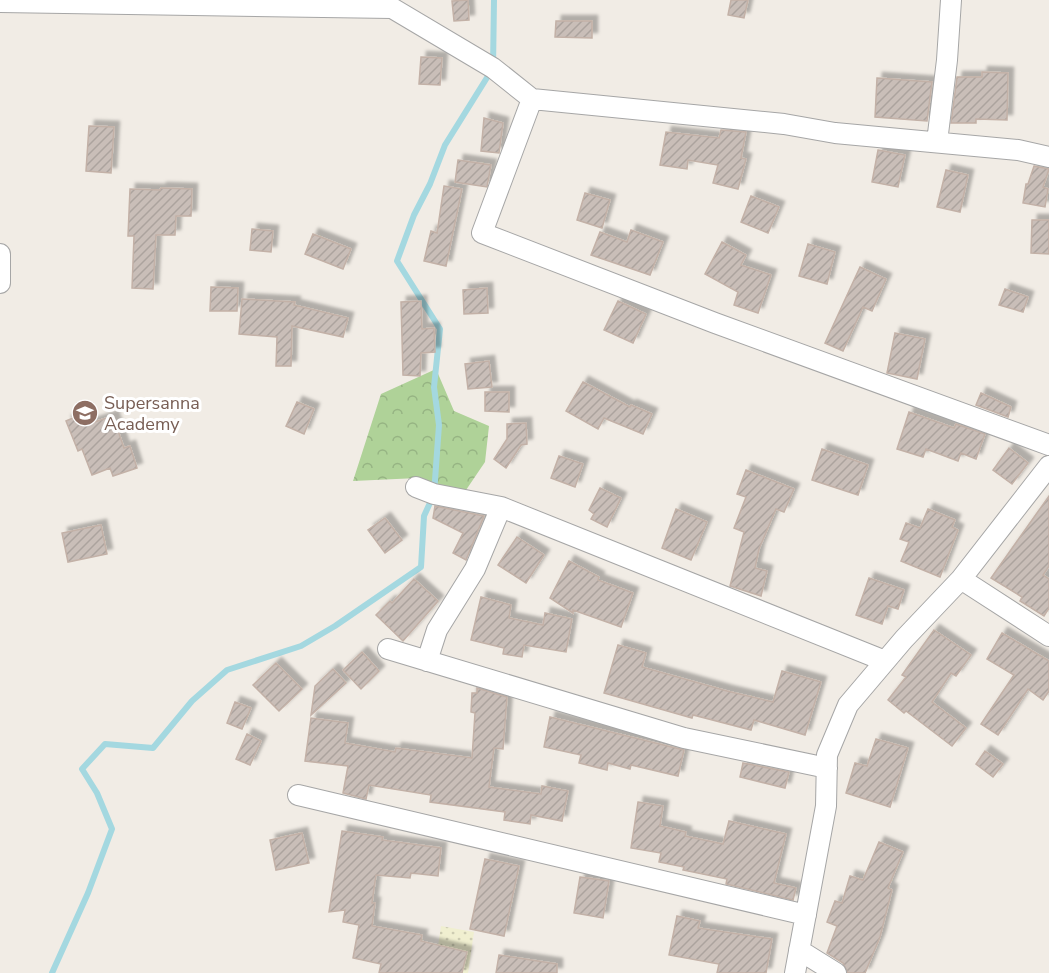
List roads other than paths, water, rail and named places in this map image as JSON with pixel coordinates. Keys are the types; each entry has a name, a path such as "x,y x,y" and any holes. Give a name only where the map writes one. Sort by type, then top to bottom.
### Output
{"street":[{"path":"937,142 947,60 951,0"},
{"path":"0,2 392,8 493,68 532,99 773,123 835,133 1018,150 1049,157"},
{"path":"532,99 482,233 715,323 1049,445"},
{"path":"0,254 0,283"},
{"path":"795,973 826,806 827,755 848,705 885,661 961,579 1049,466"},
{"path":"416,487 434,494 501,507 885,661"},
{"path":"427,661 437,630 475,569 501,507"},
{"path":"961,579 1049,636"},
{"path":"388,649 684,738 827,768"},
{"path":"298,795 806,915"},
{"path":"799,950 836,973"}],"waterway":[{"path":"52,973 88,893 112,829 97,793 82,769 105,744 153,748 192,701 227,670 301,646 335,626 421,567 424,516 434,494 439,425 434,387 440,329 397,261 414,215 430,184 445,145 493,68 494,0"}],"place":[{"name":"Supersanna Academy","path":"85,413"}]}
